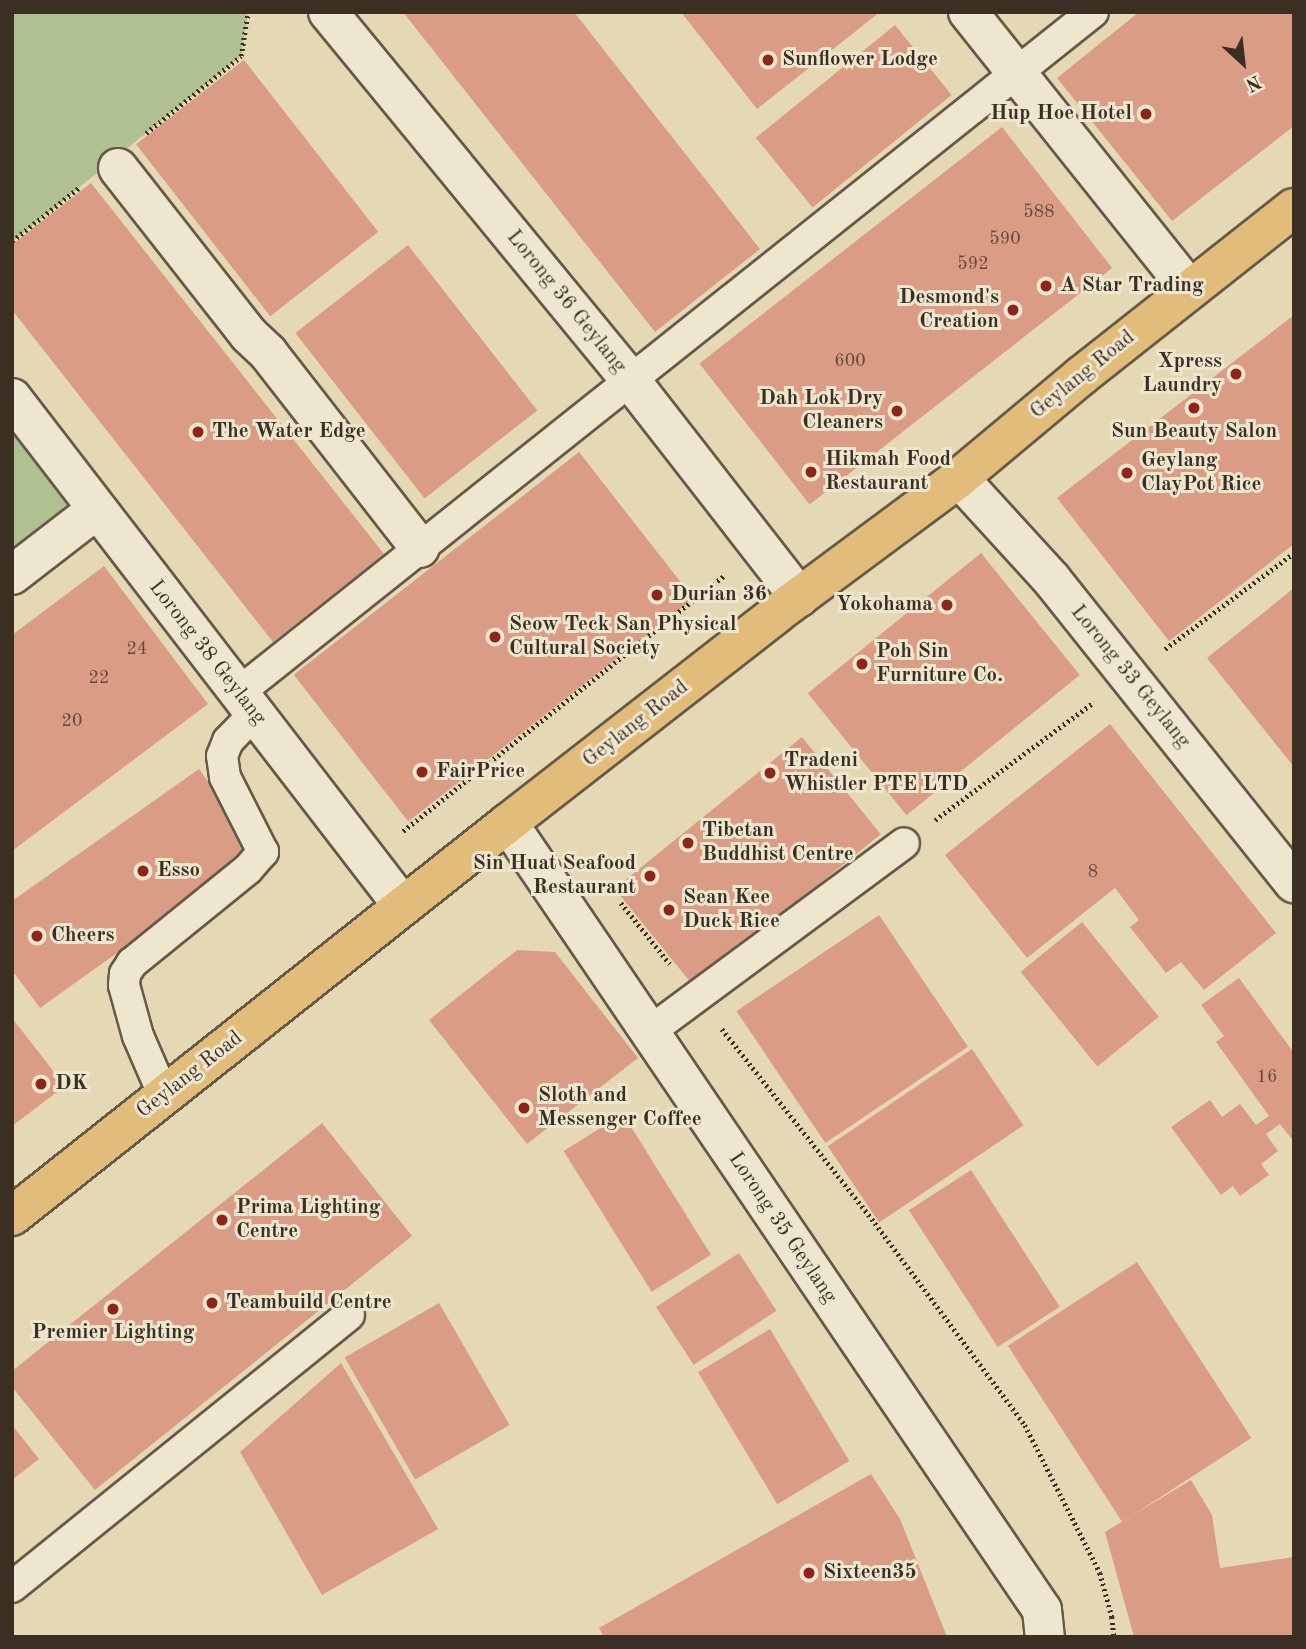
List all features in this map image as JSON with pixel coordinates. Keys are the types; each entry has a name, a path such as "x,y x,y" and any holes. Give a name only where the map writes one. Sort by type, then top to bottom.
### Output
{"main road":[{"name":"Geylang Road","path":"12,1216 508,823 799,597 959,478 1189,289 1294,208"}],"street":[{"name":"Lorong 36 Geylang","path":"328,12 631,382 799,597"},
{"path":"968,12 1189,289"},
{"path":"118,168 249,335 268,353 420,548"},
{"name":"Lorong 38 Geylang","path":"12,398 403,906"},
{"name":"Lorong 33 Geylang","path":"959,478 1052,580 1294,883"},
{"path":"12,575 96,510"},
{"name":"Lorong 35 Geylang","path":"508,823 1042,1610 1045,1637"}],"lane":[{"path":"164,1096 138,1036 124,985 125,974 132,963 248,869 263,852 225,777 222,756 246,704 420,548 1093,12"},
{"path":"649,1032 904,843"},
{"path":"12,1587 349,1315"}],"path":[{"path":"366,859 761,547"},
{"path":"904,843 1294,554"},
{"path":"613,894 875,1223 1025,1425 1100,1573 1112,1618 1114,1637"}],"green space":[{"path":"12,12 248,12 241,56 12,242"},
{"path":"12,398 96,510 12,574"}],"building":[{"path":"403,12 574,12 760,249 655,332"},
{"name":"Sunflower Lodge","path":"681,12 880,12 757,109"},
{"path":"1139,12 1294,12 1294,126 1172,221 1057,78"},
{"path":"895,25 952,95 813,208 756,138"},
{"path":"244,60 378,232 270,316 136,144"},
{"path":"1002,127 1112,268 810,504 699,363"},
{"name":"The Water Edge","path":"91,183 384,554 273,642 12,310 12,245"},
{"path":"408,245 537,410 425,499 295,333"},
{"path":"1294,315 1294,544 1169,641 1057,498"},
{"name":"Seow Teck San Physical Cultural Society","path":"579,452 694,599 408,821 294,675"},
{"path":"981,553 1080,675 906,815 808,693"},
{"path":"104,566 208,704 12,851 12,635"},
{"path":"1294,588 1294,767 1207,658"},
{"path":"1110,724 1276,933 1204,990 1181,962 1166,973 1130,927 1139,920 1115,888 1027,958 945,855"},
{"path":"802,737 881,834 693,986 615,889"},
{"name":"Esso","path":"199,769 258,852 40,1008 12,970 12,901"},
{"path":"879,915 968,1047 825,1143 736,1011"},
{"path":"1082,922 1159,1017 1097,1067 1021,972"},
{"path":"517,950 555,952 638,1058 527,1144 429,1020"},
{"path":"1239,978 1294,1053 1294,1142 1280,1124 1266,1134 1278,1151 1261,1164 1269,1175 1240,1196 1233,1186 1221,1195 1171,1127 1210,1100 1222,1117 1240,1104 1256,1125 1269,1116 1216,1042 1224,1036 1201,1005"},
{"path":"12,1018 65,1086 12,1126"},
{"path":"972,1049 1023,1125 879,1223 828,1146"},
{"path":"623,1114 711,1255 652,1292 564,1151"},
{"name":"Teambuild Centre","path":"322,1123 412,1236 95,1490 12,1387 12,1371"},
{"path":"971,1170 1060,1307 998,1347 909,1210"},
{"path":"739,1253 777,1311 694,1365 656,1307"},
{"path":"1137,1262 1251,1438 1122,1522 1008,1346"},
{"path":"439,1303 510,1425 415,1480 345,1358"},
{"path":"770,1329 849,1461 777,1504 698,1372"},
{"path":"341,1363 438,1529 322,1595 240,1452"},
{"path":"12,1425 39,1459 12,1480"},
{"name":"Sixteen35","path":"871,1474 900,1519 947,1637 604,1637 599,1628"},
{"path":"1191,1480 1212,1515 1220,1568 1294,1557 1294,1637 1134,1637 1105,1532"}],"place":[{"name":"Sunflower Lodge","path":"768,60"},
{"name":"Hup Hoe Hotel","path":"1146,114"},
{"name":"A Star Trading","path":"1046,286"},
{"name":"Desmond's Creation","path":"1013,310"},
{"name":"Xpress Laundry","path":"1236,374"},
{"name":"Sun Beauty Salon","path":"1194,408"},
{"name":"Dah Lok Dry Cleaners","path":"897,411"},
{"name":"The Water Edge","path":"198,432"},
{"name":"Hikmah Food Restaurant","path":"811,472"},
{"name":"Geylang ClayPot Rice","path":"1127,473"},
{"name":"Durian 36","path":"657,595"},
{"name":"Yokohama","path":"947,605"},
{"name":"Seow Teck San Physical Cultural Society","path":"495,637"},
{"name":"Poh Sin Furniture Co.","path":"862,664"},
{"name":"FairPrice","path":"422,772"},
{"name":"Tradeni Whistler PTE LTD","path":"770,773"},
{"name":"Tibetan Buddhist Centre","path":"688,843"},
{"name":"Esso","path":"143,871"},
{"name":"Sin Huat Seafood Restaurant","path":"650,876"},
{"name":"Sean Kee Duck Rice","path":"669,910"},
{"name":"Cheers","path":"37,936"},
{"name":"DK","path":"41,1084"},
{"name":"Sloth and Messenger Coffee","path":"524,1108"},
{"name":"Prima Lighting Centre","path":"222,1220"},
{"name":"Teambuild Centre","path":"212,1303"},
{"name":"Premier Lighting","path":"113,1309"},
{"name":"Sixteen35","path":"809,1573"}]}
